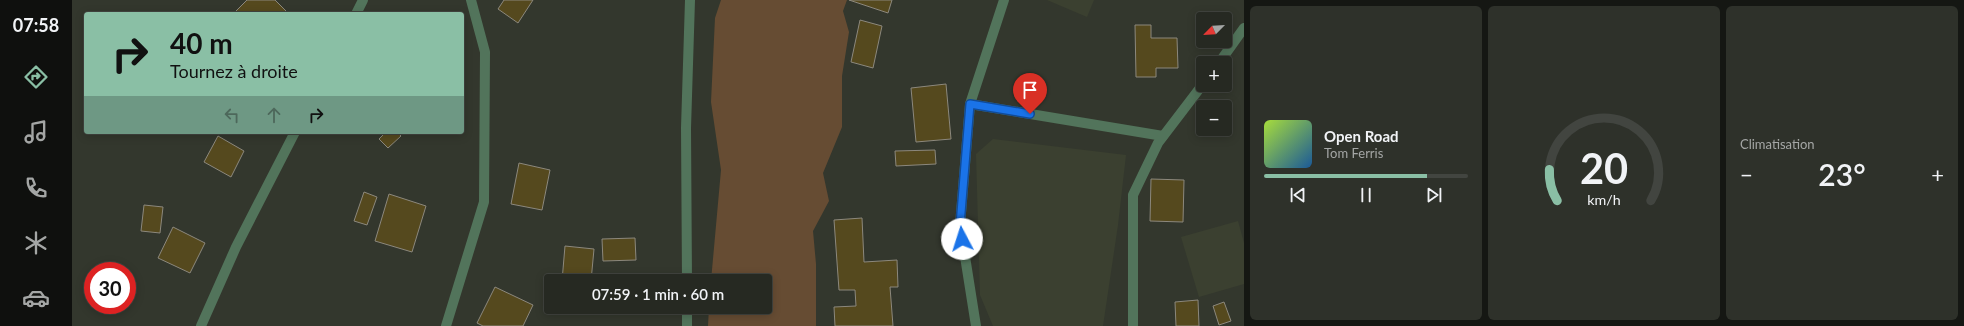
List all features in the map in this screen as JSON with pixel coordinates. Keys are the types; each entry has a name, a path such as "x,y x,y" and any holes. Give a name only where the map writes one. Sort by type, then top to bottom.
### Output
{"street":[{"path":"357,12 363,0"},
{"path":"446,326 484,202 485,52 471,0"},
{"path":"687,274 686,128 690,0"},
{"path":"976,326 960,225 970,104 1004,0"},
{"path":"1224,56 1244,28"},
{"path":"1133,326 1133,195 1158,143 1197,92"},
{"path":"970,104 1163,136"},
{"path":"201,326 236,246 294,134"},
{"path":"687,314 687,326"}],"shaded area":[{"path":"721,0 847,0 843,11 849,32 842,76 842,127 823,173 829,201 813,231 816,264 816,326 708,326 709,314 772,314 772,274 712,274 721,170 711,102 715,18"},
{"path":"1047,0 1094,0 1087,17"},
{"path":"993,139 1126,155 1118,225 1103,326 993,326 980,295 976,154"},
{"path":"1238,221 1244,243 1244,284 1199,297 1181,237"}],"building":[{"path":"247,0 275,0 286,11 285,12 235,12"},
{"path":"504,0 533,0 518,23 498,9"},
{"path":"849,0 892,0 888,13"},
{"path":"860,20 882,26 873,68 851,62"},
{"path":"1135,25 1151,25 1151,38 1177,38 1178,68 1156,68 1156,77 1136,77"},
{"path":"946,84 951,139 916,142 911,88"},
{"path":"384,134 399,134 401,136 388,148 379,139"},
{"path":"218,136 244,151 231,177 204,162"},
{"path":"935,150 936,164 896,166 895,151"},
{"path":"519,163 550,170 542,210 511,204"},
{"path":"1151,179 1184,180 1183,222 1150,221"},
{"path":"364,192 377,197 367,225 354,221"},
{"path":"389,194 426,206 412,252 375,241"},
{"path":"144,205 163,207 160,233 141,231"},
{"path":"862,218 864,262 897,260 898,287 890,287 893,326 835,326 834,307 856,306 855,290 839,290 834,220"},
{"path":"173,227 205,243 190,273 158,258"},
{"path":"635,238 636,260 603,261 602,239"},
{"path":"565,246 594,249 592,274 563,274"},
{"path":"495,287 533,305 523,326 483,326 477,323"},
{"path":"1198,300 1199,326 1176,326 1175,302"},
{"path":"1224,302 1231,321 1219,325 1213,306"}],"route":[{"path":"962,239 960,225 970,104 1030,114"}]}
